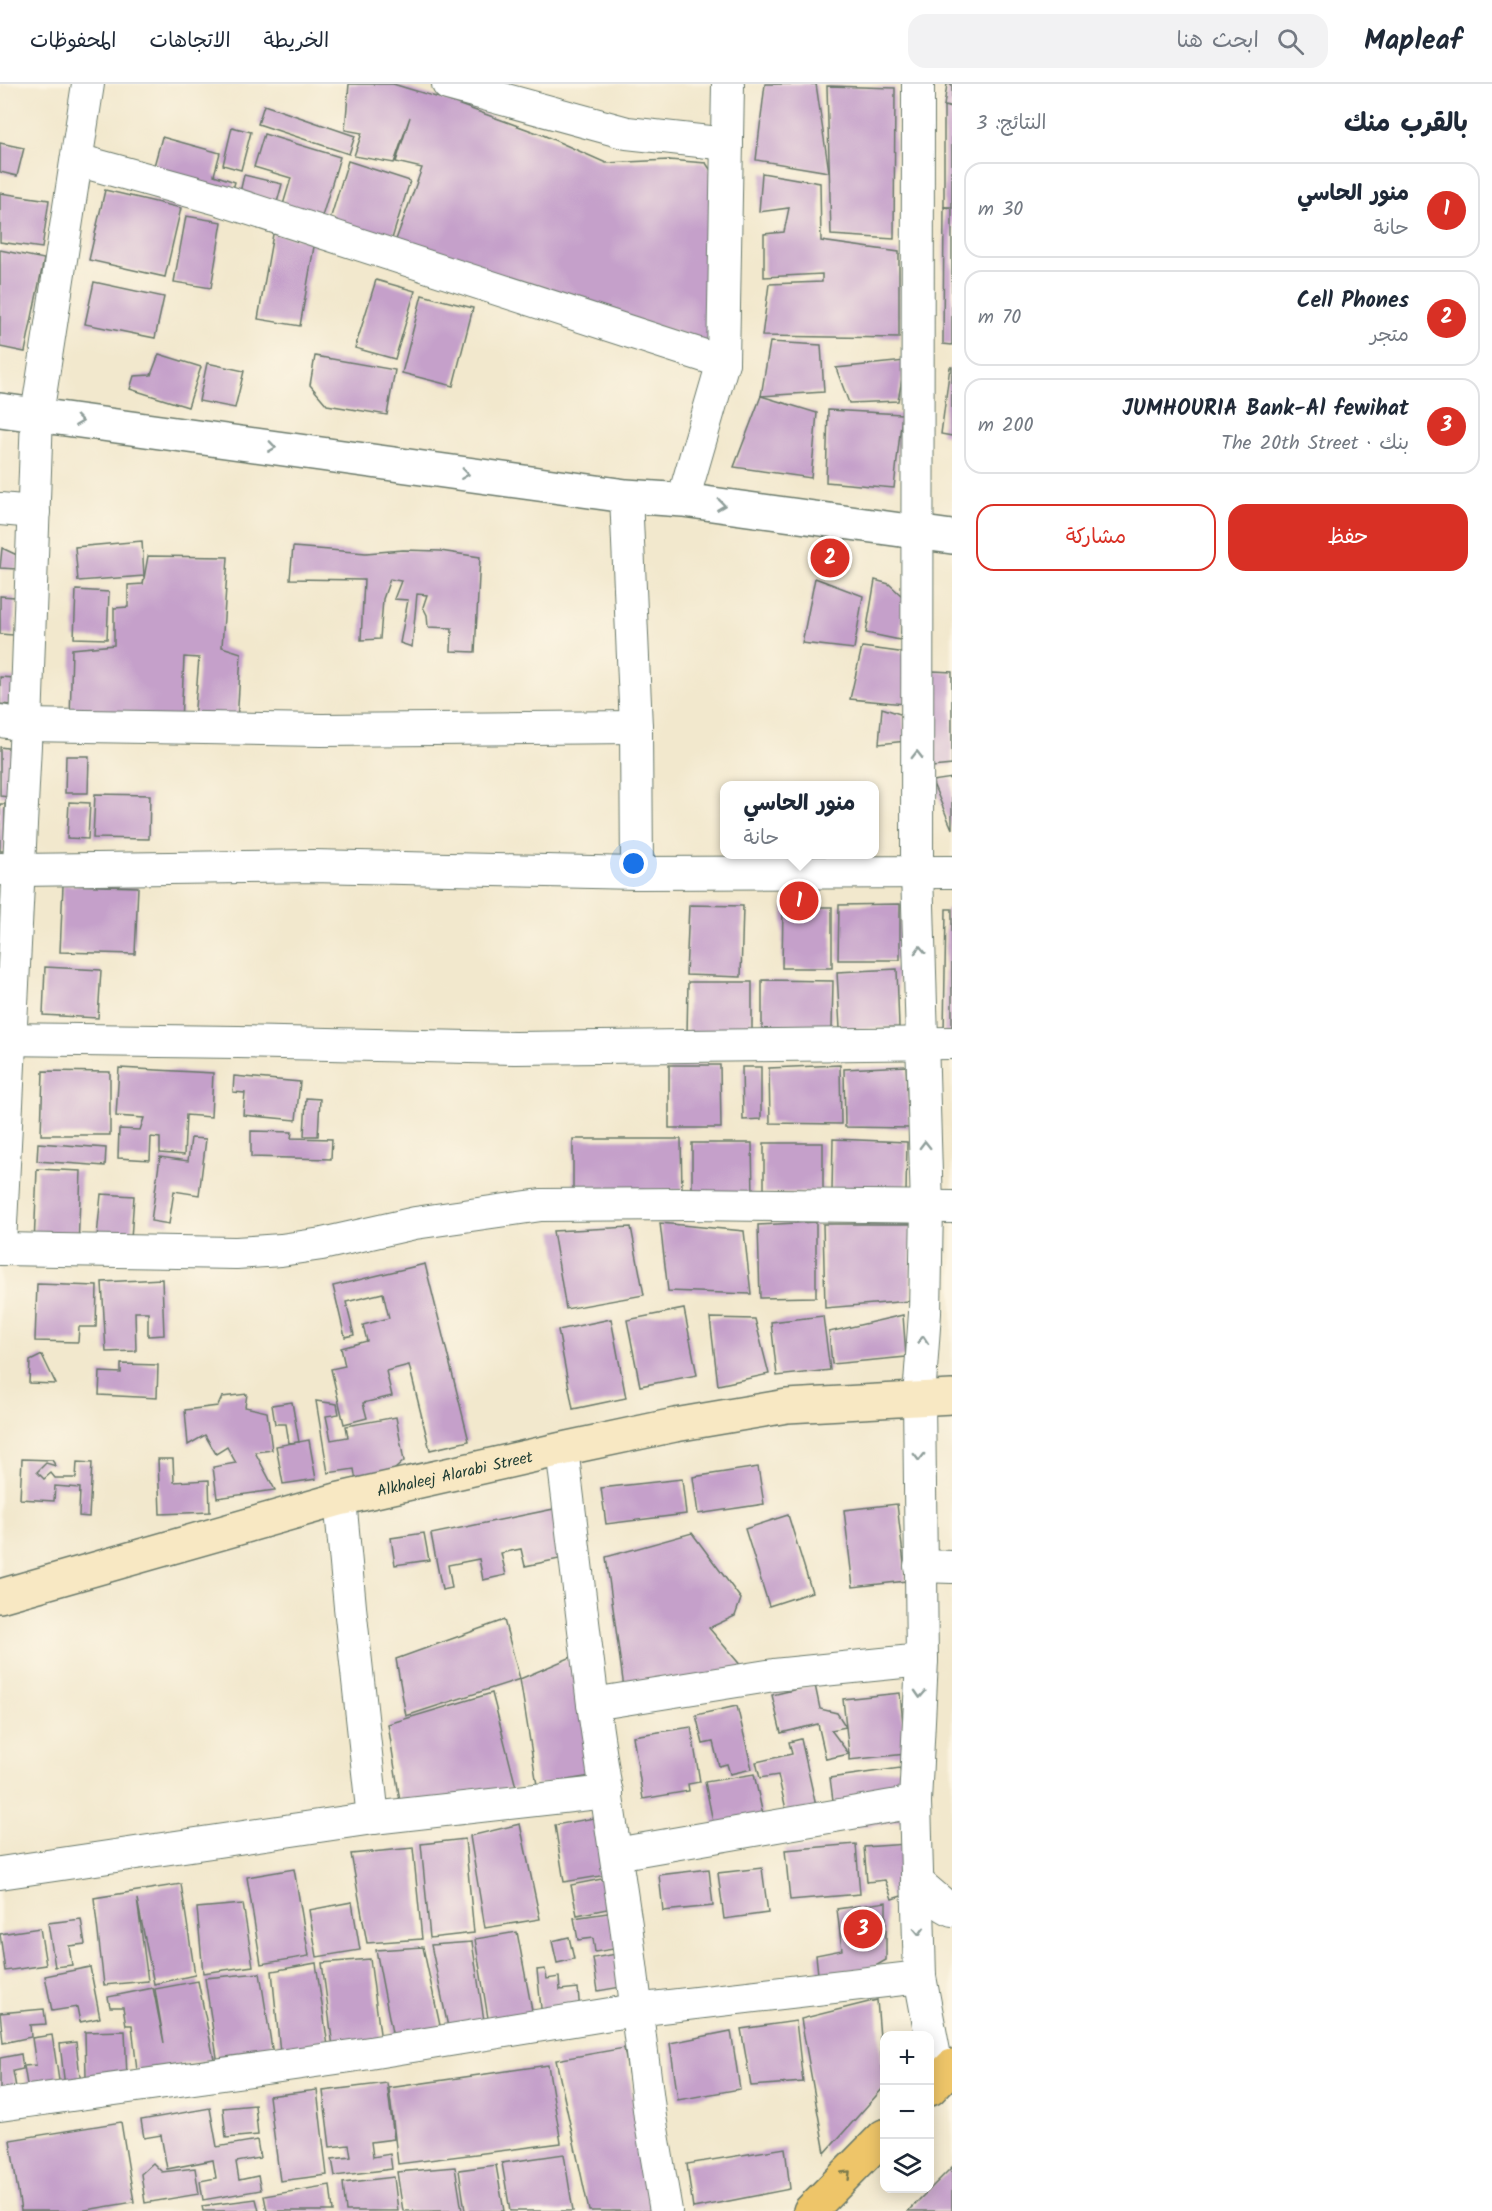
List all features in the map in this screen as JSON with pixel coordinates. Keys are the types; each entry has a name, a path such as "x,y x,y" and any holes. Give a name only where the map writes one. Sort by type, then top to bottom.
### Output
{"main road":[{"name":"Alkhaleej Alarabi Street","path":"0,1596 340,1499 675,1425 787,1406 952,1397"},
{"path":"810,2211 882,2139"}],"street":[{"path":"0,1244 13,723 34,512 37,415 88,84"},
{"path":"448,84 627,133 727,144"},
{"path":"683,500 723,362 728,84"},
{"path":"918,84 917,872 937,1043 939,1207 925,1313 919,1398 922,1660 915,1802 920,1977 940,2078"},
{"path":"77,160 230,203 723,362"},
{"path":"0,410 626,496 683,500 952,537"},
{"path":"626,496 636,727 637,873"},
{"path":"0,509 34,512"},
{"path":"13,723 322,729 636,727"},
{"path":"9,869 312,866 637,873 952,872"},
{"path":"6,1040 515,1048 937,1043"},
{"path":"0,1249 236,1253 281,1250 322,1244 416,1222 541,1205 939,1207"},
{"path":"562,1449 593,1704 616,1854 650,2117 666,2211"},
{"path":"340,1499 374,1818"},
{"path":"920,1566 952,1567"},
{"path":"593,1704 774,1675 922,1660"},
{"path":"0,1873 374,1818 607,1792"},
{"path":"616,1854 915,1802"},
{"path":"917,1882 952,1910"},
{"path":"0,2105 351,2056 635,2010 920,1977"}],"building":[{"path":"349,84 393,84 446,100 543,135 606,163 669,160 706,163 719,183 717,345 393,248 422,168 396,162 410,117 394,163 354,156 362,133 345,130"},
{"path":"765,84 816,84 829,172 756,160"},
{"path":"947,84 952,84 952,107 944,106"},
{"path":"827,86 895,88 894,239 831,235"},
{"path":"264,105 355,136 349,154 258,124"},
{"path":"944,106 952,108 952,207 944,207"},
{"path":"232,127 251,132 241,170 223,165"},
{"path":"264,134 340,157 321,220 282,208 291,178 254,167"},
{"path":"162,137 220,153 214,175 235,182 228,206 149,184"},
{"path":"0,143 24,148 17,176 0,172"},
{"path":"348,161 410,181 391,242 329,223"},
{"path":"762,173 820,183 821,241 899,252 899,338 762,336 769,284 822,282 822,274 764,277 764,234 784,232 789,208 759,212"},
{"path":"244,175 282,184 275,210 238,201"},
{"path":"105,190 181,208 165,277 89,260"},
{"path":"0,193 49,200 42,248 0,242"},
{"path":"944,207 952,208 952,345 943,344"},
{"path":"186,216 222,222 211,288 174,282"},
{"path":"273,234 315,241 300,326 258,319"},
{"path":"0,250 44,259 25,352 0,347"},
{"path":"376,280 415,291 395,359 355,348"},
{"path":"94,282 164,297 155,338 85,324"},
{"path":"422,295 473,308 453,386 402,373"},
{"path":"770,342 821,345 824,392 761,396"},
{"path":"159,354 201,367 188,407 130,389 134,376 151,375"},
{"path":"315,356 395,370 387,415 327,405 310,385"},
{"path":"905,361 898,401 849,403 836,368"},
{"path":"207,363 244,371 235,408 199,401"},
{"path":"950,367 952,367 952,436 941,434"},
{"path":"761,396 817,413 811,478 734,467"},
{"path":"828,410 902,414 894,488 826,482"},
{"path":"142,541 144,576 78,581 75,547"},
{"path":"293,547 366,553 403,550 440,551 480,557 475,652 451,651 452,628 428,627 427,615 423,607 427,595 417,594 412,647 400,643 408,600 394,599 401,581 390,579 383,599 380,639 361,640 364,580 290,579"},
{"path":"2,548 19,556 17,569 0,568"},
{"path":"148,556 228,557 222,647 241,653 237,723 194,720 199,658 184,657 181,722 70,720 72,649 114,645 114,608 128,607 128,585 143,584"},
{"path":"815,578 863,596 854,649 802,643"},
{"path":"875,580 889,584 904,598 900,640 866,633"},
{"path":"76,590 109,592 107,639 74,638"},
{"path":"0,596 15,597 13,635 0,634"},
{"path":"862,647 906,653 905,704 850,699"},
{"path":"933,671 952,672 952,765 932,767"},
{"path":"0,677 15,678 13,705 0,704"},
{"path":"882,708 903,715 906,741 879,744"},
{"path":"0,747 14,749 9,797 0,796"},
{"path":"66,756 89,756 88,793 65,793"},
{"path":"952,778 952,829 932,781"},
{"path":"95,794 150,795 149,839 93,838"},
{"path":"69,802 90,803 88,839 67,838"},
{"path":"0,804 5,804 4,851 0,851"},
{"path":"63,885 138,887 135,954 60,952"},
{"path":"900,904 900,960 838,960 839,905"},
{"path":"689,905 743,906 741,977 686,975"},
{"path":"783,907 832,907 832,968 782,968"},
{"path":"946,909 952,909 952,1033 944,1033"},
{"path":"45,967 101,970 98,1018 43,1015"},
{"path":"897,969 899,1027 840,1029 837,972"},
{"path":"762,980 833,981 832,1029 762,1029"},
{"path":"688,982 752,982 752,1035 687,1035"},
{"path":"669,1065 720,1065 721,1128 669,1128"},
{"path":"840,1065 841,1124 770,1123 769,1068"},
{"path":"906,1066 909,1128 845,1127 844,1069"},
{"path":"742,1067 761,1067 761,1119 743,1120"},
{"path":"119,1068 213,1073 211,1117 186,1115 184,1155 160,1153 160,1138 151,1137 150,1160 118,1158 119,1129 140,1130 144,1118 116,1116"},
{"path":"43,1071 110,1072 110,1135 41,1135"},
{"path":"234,1076 300,1082 296,1120 243,1115 245,1093 233,1092"},
{"path":"306,1098 320,1099 318,1136 304,1136"},
{"path":"251,1131 292,1132 291,1138 332,1139 331,1159 251,1157"},
{"path":"191,1138 206,1139 199,1195 174,1191 169,1224 151,1221 160,1157 188,1161"},
{"path":"573,1139 681,1139 682,1190 573,1190"},
{"path":"833,1139 907,1142 906,1193 832,1191"},
{"path":"38,1143 106,1148 105,1166 37,1161"},
{"path":"692,1143 752,1143 753,1195 692,1196"},
{"path":"764,1143 823,1143 823,1192 764,1193"},
{"path":"37,1169 81,1171 78,1248 34,1246"},
{"path":"101,1194 134,1196 131,1239 97,1237"},
{"path":"816,1222 816,1297 760,1298 758,1225"},
{"path":"660,1223 744,1231 751,1294 668,1291"},
{"path":"823,1224 912,1224 910,1301 825,1308"},
{"path":"631,1227 644,1295 566,1309 553,1231"},
{"path":"425,1264 469,1441 430,1450 409,1365 386,1371 392,1396 363,1403 367,1418 344,1424 331,1369 345,1366 341,1348 367,1341 363,1325 389,1318 383,1293 346,1302 354,1335 345,1337 333,1286"},
{"path":"162,1279 164,1335 148,1336 148,1312 135,1312 136,1351 106,1352 102,1282"},
{"path":"37,1284 97,1286 96,1327 79,1327 78,1342 35,1341"},
{"path":"684,1309 697,1375 640,1386 627,1320"},
{"path":"903,1315 906,1357 832,1364 829,1332"},
{"path":"823,1316 830,1370 777,1376 771,1322"},
{"path":"710,1318 755,1319 769,1374 718,1385"},
{"path":"611,1319 626,1398 573,1409 558,1330"},
{"path":"42,1355 56,1384 29,1383 30,1361"},
{"path":"121,1364 158,1365 157,1398 99,1395 100,1372 121,1373"},
{"path":"247,1394 245,1407 267,1412 272,1450 255,1452 275,1490 217,1498 213,1467 236,1463 227,1447 216,1454 205,1435 188,1445 185,1410 218,1406 222,1397"},
{"path":"316,1401 337,1404 339,1414 326,1416 331,1440 348,1437 346,1426 396,1417 404,1461 388,1475 356,1481 354,1469 328,1473"},
{"path":"292,1402 299,1442 289,1443 286,1424 275,1424 272,1405"},
{"path":"309,1440 316,1479 283,1484 276,1446"},
{"path":"22,1459 52,1460 56,1466 46,1463 37,1472 44,1479 51,1473 55,1478 76,1478 77,1462 92,1463 89,1517 79,1516 80,1488 55,1486 54,1501 20,1499"},
{"path":"158,1459 173,1459 174,1482 209,1480 210,1512 160,1514"},
{"path":"758,1467 764,1504 698,1514 693,1477"},
{"path":"682,1479 686,1514 606,1524 601,1488"},
{"path":"897,1504 906,1581 853,1587 844,1510"},
{"path":"554,1509 564,1558 525,1566 521,1549 501,1553 506,1575 483,1580 479,1559 448,1565 452,1588 442,1590 431,1534"},
{"path":"788,1515 812,1592 769,1606 745,1529"},
{"path":"424,1533 429,1560 395,1565 391,1538"},
{"path":"692,1533 741,1599 735,1616 709,1628 748,1674 624,1688 606,1557"},
{"path":"504,1620 520,1679 406,1716 396,1659"},
{"path":"576,1655 597,1775 537,1785 520,1679"},
{"path":"815,1685 820,1709 837,1713 846,1727 831,1730 849,1754 826,1759 818,1724 781,1733 772,1695"},
{"path":"492,1693 516,1787 401,1808 388,1724"},
{"path":"900,1693 906,1754 849,1760 843,1699"},
{"path":"737,1706 752,1769 730,1774 727,1764 719,1766 713,1742 703,1744 696,1715"},
{"path":"691,1727 700,1782 688,1784 689,1791 643,1799 633,1736"},
{"path":"801,1739 818,1815 789,1822 778,1775 760,1778 756,1762 792,1754 789,1742"},
{"path":"900,1768 907,1820 837,1830 830,1778"},
{"path":"754,1774 765,1824 715,1832 705,1782"},
{"path":"594,1818 607,1834 613,1874 564,1882 555,1825"},
{"path":"520,1824 540,1919 485,1928 470,1836"},
{"path":"465,1839 474,1933 430,1938 421,1844"},
{"path":"856,1844 860,1894 790,1900 785,1850"},
{"path":"907,1844 911,1893 892,1899 885,1880 867,1882 864,1847"},
{"path":"413,1848 422,1939 367,1943 351,1854"},
{"path":"762,1868 768,1913 724,1919 718,1873"},
{"path":"294,1869 309,1956 261,1964 247,1877"},
{"path":"709,1869 713,1906 663,1911 659,1875"},
{"path":"612,1877 617,1907 577,1915 571,1885"},
{"path":"181,1884 195,1975 154,1984 137,1899 148,1981 104,1985 94,1898"},
{"path":"352,1902 360,1950 317,1957 309,1910"},
{"path":"886,1902 886,1960 872,1968 818,1974 816,1955 842,1950 837,1909"},
{"path":"243,1904 253,1966 203,1973 197,1908"},
{"path":"614,1912 620,1948 595,1952 593,1938 578,1940 574,1918"},
{"path":"81,1919 85,1944 69,1946 72,1965 55,1967 48,1923"},
{"path":"40,1928 46,1965 5,1971 0,1934"},
{"path":"517,1932 534,2021 489,2024 475,1939"},
{"path":"569,1937 574,1959 557,1963 552,1941"},
{"path":"472,1942 485,2027 449,2032 431,1945"},
{"path":"423,1947 441,2030 393,2038 376,1950"},
{"path":"622,1953 627,1986 598,1991 593,1958"},
{"path":"370,1959 381,2041 333,2047 322,1963"},
{"path":"316,1963 328,2046 280,2053 272,1971"},
{"path":"90,1967 100,2018 80,2022 77,2007 52,2011 45,1976"},
{"path":"545,1969 547,1979 559,1977 560,1990 578,1988 580,2013 542,2018 537,1970"},
{"path":"260,1973 273,2055 218,2064 205,1978"},
{"path":"198,1981 214,2059 137,2071 132,2025 126,2025 123,2007 110,2007 108,1997 153,1988 164,2043 155,1989"},
{"path":"877,2000 880,2091 825,2153 801,2019"},
{"path":"44,2009 46,2024 30,2025 31,2037 3,2043 0,2013"},
{"path":"796,2021 803,2082 751,2086 741,2029"},
{"path":"125,2031 127,2077 86,2078 85,2032"},
{"path":"731,2031 740,2089 678,2100 670,2043"},
{"path":"52,2035 60,2087 28,2091 24,2066 36,2065 32,2038"},
{"path":"76,2042 81,2085 65,2087 60,2044"},
{"path":"624,2048 640,2139 657,2211 589,2211 556,2060"},
{"path":"21,2054 23,2069 13,2071 17,2093 0,2096 0,2058"},
{"path":"548,2065 561,2143 398,2164 389,2088"},
{"path":"387,2083 394,2139 371,2142 373,2157 390,2154 392,2169 335,2176 332,2159 351,2157 349,2145 330,2147 323,2091"},
{"path":"317,2090 327,2175 280,2181 269,2096"},
{"path":"255,2105 258,2135 226,2138 223,2108"},
{"path":"210,2108 217,2147 257,2140 260,2158 236,2162 239,2180 258,2176 261,2190 203,2200 200,2181 216,2178 213,2160 167,2169 161,2135 144,2138 141,2120"},
{"path":"121,2122 134,2202 80,2211 21,2211 10,2140"},
{"path":"785,2148 790,2189 693,2208 687,2164"},
{"path":"564,2154 573,2211 510,2211 502,2163"},
{"path":"153,2163 162,2172 195,2168 199,2194 145,2203 141,2174"},
{"path":"496,2165 504,2211 465,2211 459,2170"},
{"path":"455,2167 462,2211 403,2211 397,2172"},
{"path":"952,2167 952,2211 908,2211 926,2193 934,2193 934,2185"},
{"path":"394,2177 398,2211 346,2211 343,2183"},
{"path":"330,2185 333,2211 267,2211 264,2196"},
{"path":"256,2199 259,2211 203,2211 202,2206"}],"place":[{"name":"Cell Phones","path":"830,558"},
{"name":"منور الحاسي","path":"799,901"},
{"name":"JUMHOURIA Bank-Al fewihat","path":"863,1929"}]}
